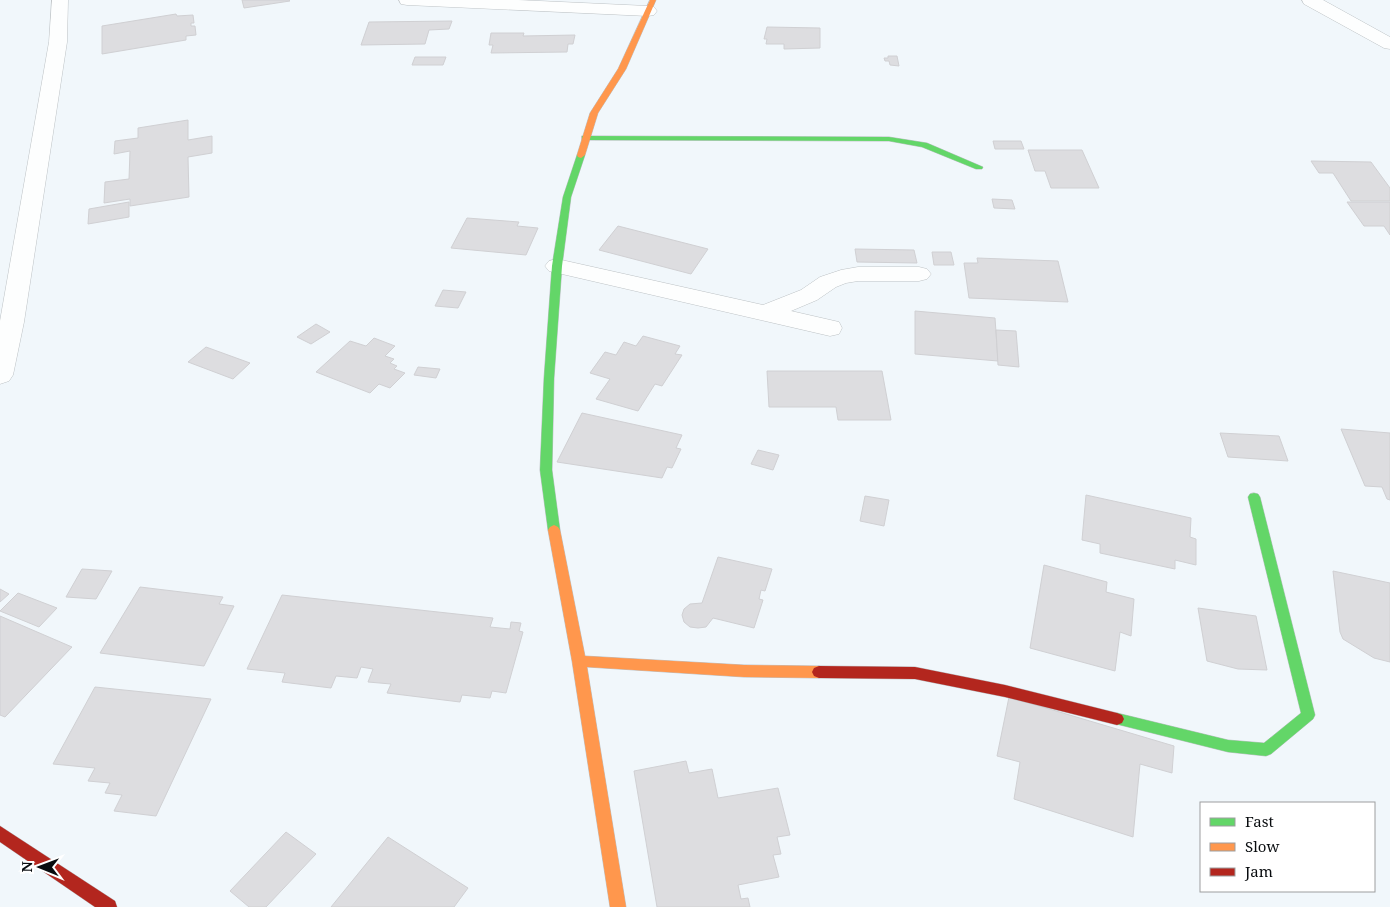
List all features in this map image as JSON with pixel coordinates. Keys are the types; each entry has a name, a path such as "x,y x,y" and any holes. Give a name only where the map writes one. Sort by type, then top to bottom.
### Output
{"street":[{"path":"0,375 12,322 58,42 60,0"},
{"path":"407,0 650,5 622,68 594,113 566,198 557,266 549,378 546,470 557,548 579,661 618,907"},
{"path":"1310,0 1390,44"},
{"path":"585,138 889,139 924,145 979,167"},
{"path":"557,266 830,328"},
{"path":"766,313 809,296 828,282 841,277 858,274 919,274"},
{"path":"579,661 744,671 915,673 1005,692 1197,739 1266,750 1308,715 1254,497"},
{"path":"0,833 109,907"}],"building":[{"path":"242,0 289,0 290,1 244,8"},
{"path":"176,14 177,16 193,15 194,23 191,23 191,26 195,26 196,35 186,36 186,40 102,54 102,26"},
{"path":"452,21 449,29 429,30 425,44 361,45 369,22"},
{"path":"767,27 820,28 820,48 784,49 784,44 766,44 767,39 764,39"},
{"path":"491,33 524,33 523,36 575,35 573,44 568,44 567,52 491,53 493,45 489,45"},
{"path":"888,56 897,56 899,66 890,65 889,61 885,61 884,58 888,58"},
{"path":"415,57 446,57 443,65 412,65"},
{"path":"188,120 188,140 212,136 212,153 188,157 189,197 130,206 130,199 104,203 105,182 129,179 130,151 114,154 115,141 138,138 138,128"},
{"path":"993,141 1021,141 1024,149 995,149"},
{"path":"1028,150 1082,150 1099,188 1051,188 1045,171 1035,171"},
{"path":"1311,161 1371,162 1390,188 1390,201 1351,201 1333,173 1319,173"},
{"path":"992,199 1012,200 1015,209 994,208"},
{"path":"129,202 129,217 88,224 89,209"},
{"path":"1347,202 1390,202 1390,235 1384,226 1364,226"},
{"path":"467,218 519,222 517,226 538,228 526,255 451,248"},
{"path":"618,226 708,249 691,274 599,250"},
{"path":"855,249 914,250 917,263 857,262"},
{"path":"932,252 951,252 954,265 934,265"},
{"path":"977,258 1058,261 1068,302 969,298 964,263 978,263"},
{"path":"443,290 466,292 458,308 435,306"},
{"path":"915,311 995,318 998,361 915,354"},
{"path":"316,324 330,332 311,344 297,337"},
{"path":"996,330 1016,331 1019,367 998,365"},
{"path":"643,336 680,346 675,354 682,355 662,386 655,384 638,411 596,399 610,379 590,373 605,352 616,355 624,342 636,346"},
{"path":"374,338 395,346 385,356 394,359 390,363 397,366 394,369 405,373 390,388 379,384 370,393 316,372 350,341 366,346"},
{"path":"206,347 250,363 233,379 188,362"},
{"path":"418,367 440,369 436,378 414,375"},
{"path":"767,371 882,371 891,420 838,420 836,407 769,407"},
{"path":"582,413 682,435 676,448 681,449 672,468 667,467 662,478 557,462"},
{"path":"1341,429 1390,433 1390,500 1387,499 1382,487 1365,486"},
{"path":"1220,433 1279,436 1288,461 1228,457"},
{"path":"758,450 779,455 773,470 751,464"},
{"path":"1086,495 1191,518 1190,537 1196,539 1196,565 1175,560 1175,569 1100,553 1100,544 1082,540"},
{"path":"865,496 889,500 884,526 860,521"},
{"path":"718,557 772,569 765,591 761,590 759,599 763,600 754,628 713,618 706,627 690,627 684,622 682,615 684,609 690,604 702,603"},
{"path":"1044,565 1107,582 1106,592 1134,599 1131,636 1120,632 1115,671 1030,648"},
{"path":"82,569 112,571 96,599 66,597"},
{"path":"1333,571 1390,583 1390,662 1374,658 1343,639 1340,632"},
{"path":"140,587 223,597 219,604 234,606 204,666 100,653"},
{"path":"0,589 9,594 0,602"},
{"path":"18,593 57,608 39,627 0,611"},
{"path":"282,595 493,618 490,627 510,629 511,622 521,623 519,631 523,632 506,693 492,691 490,698 462,695 460,702 387,693 391,684 368,682 373,669 361,667 357,678 336,676 331,688 282,682 285,673 247,669"},
{"path":"1198,608 1256,616 1267,670 1238,669 1207,661"},
{"path":"0,616 72,647 5,717 0,715"},
{"path":"95,687 211,699 156,816 114,811 122,795 105,793 110,783 88,781 95,768 53,764"},
{"path":"1009,697 1174,746 1172,773 1140,764 1133,837 1014,799 1020,762 997,756"},
{"path":"686,761 689,773 712,769 718,798 778,788 790,835 777,837 781,854 773,855 779,877 738,885 741,899 748,898 750,907 657,907 634,771"},
{"path":"286,832 316,854 266,907 249,907 230,891"},
{"path":"388,837 468,888 454,907 331,907"}],"traffic: fast":[{"path":"585,138 889,139 924,145 979,167"},
{"path":"554,530 546,470 549,378 557,266 567,197 581,155"},
{"path":"1117,719 1228,746 1266,750 1308,715 1254,497"}],"traffic: slow":[{"path":"581,155 594,113 622,69 653,0"},
{"path":"554,530 579,661 618,907"},
{"path":"579,661 744,671 819,672"}],"traffic: jam":[{"path":"819,672 915,673 1005,691 1117,719"},
{"path":"0,833 109,907"}]}
